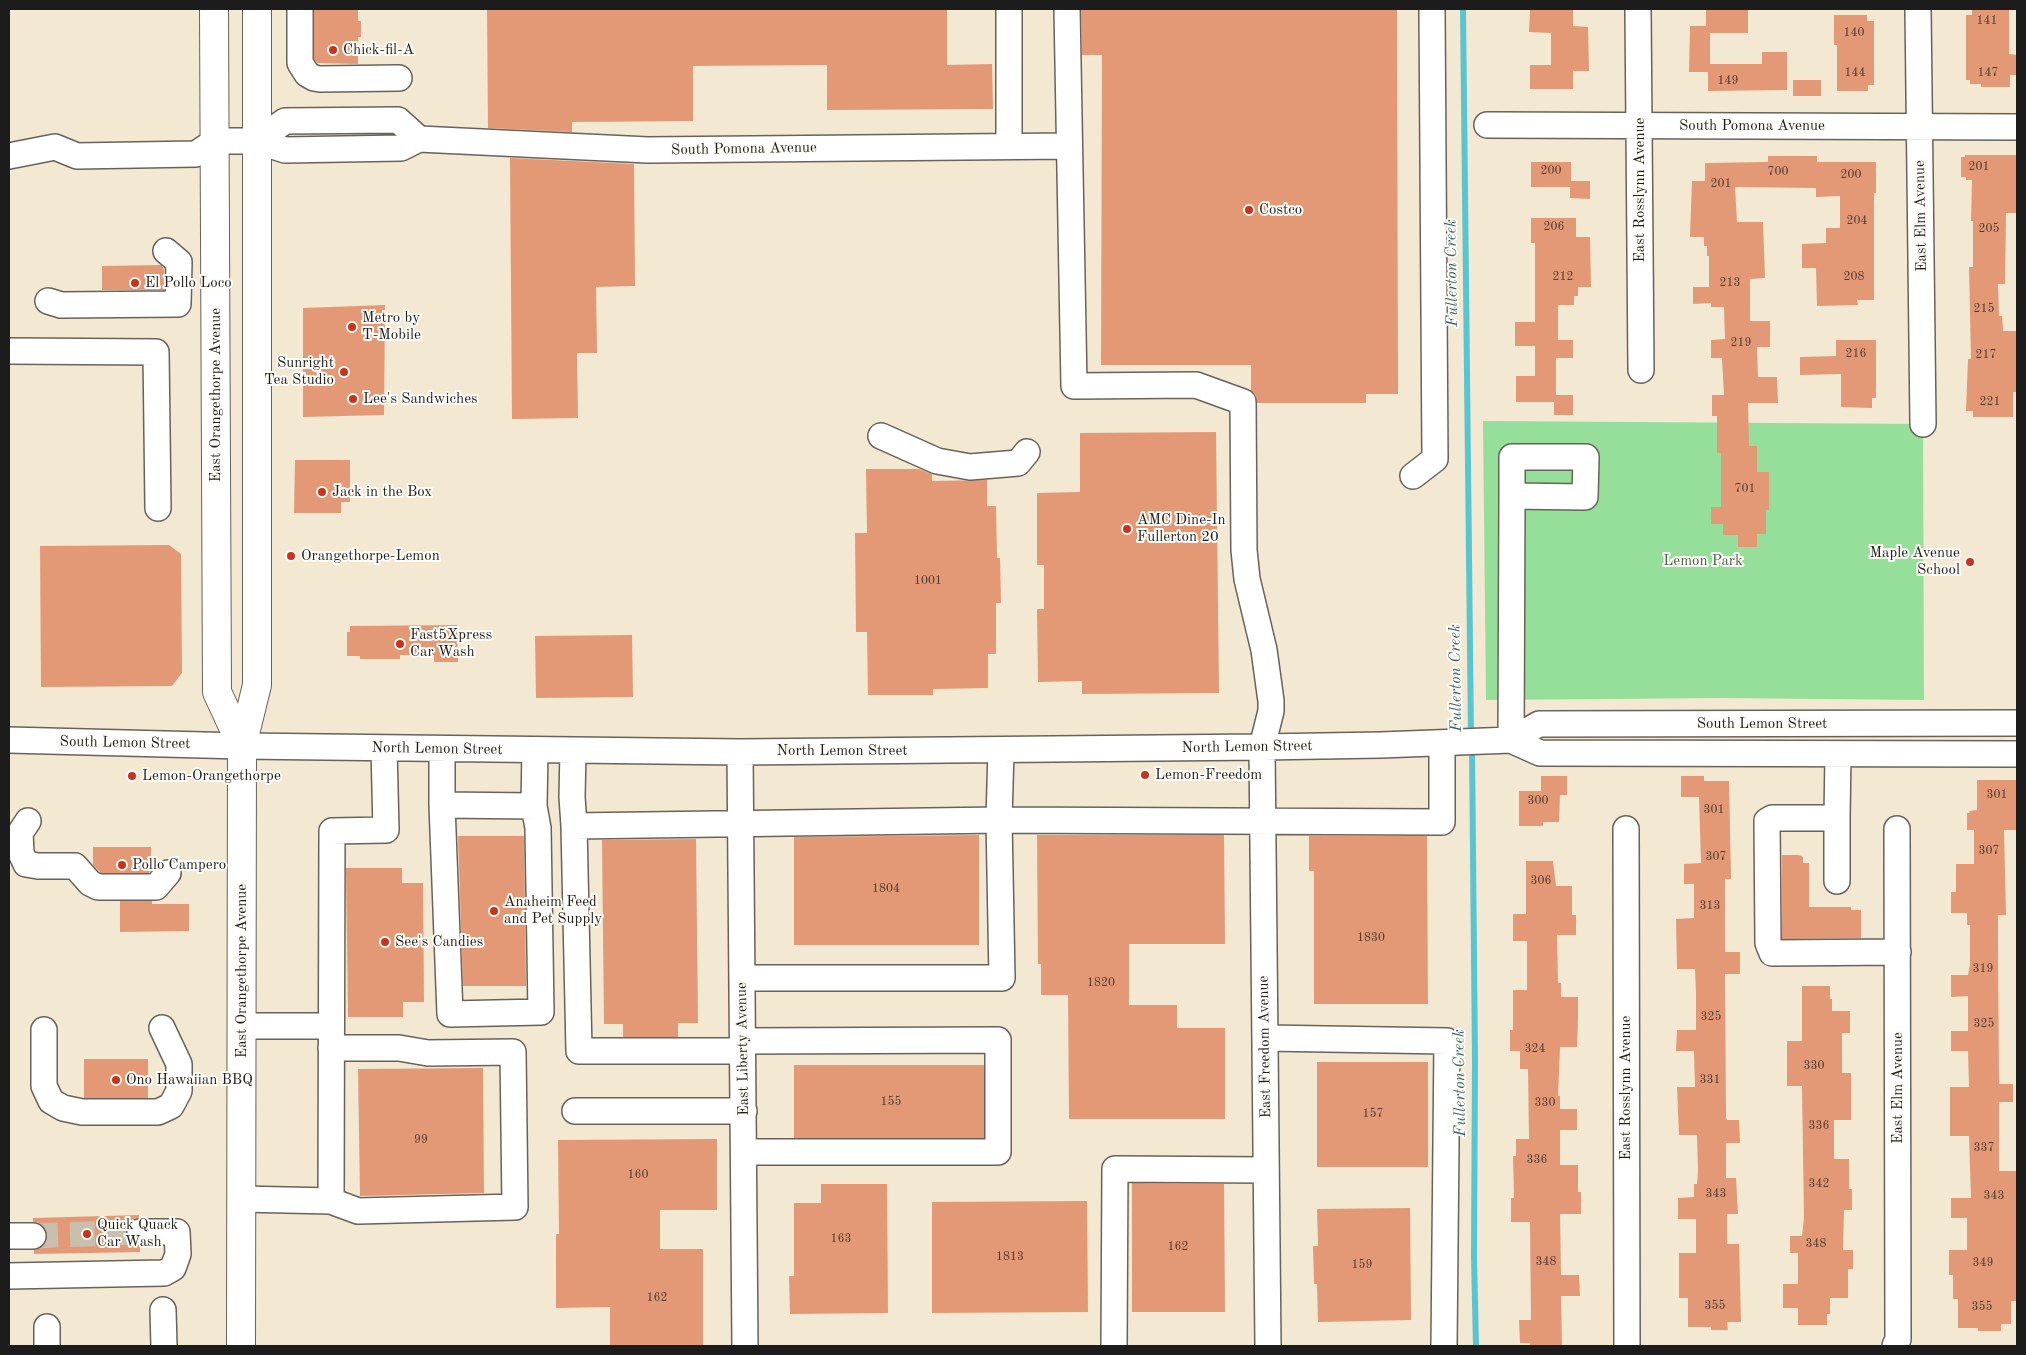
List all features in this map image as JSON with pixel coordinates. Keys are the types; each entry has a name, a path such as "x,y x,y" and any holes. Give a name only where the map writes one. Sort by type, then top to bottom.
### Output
{"main road":[{"name":"East Orangethorpe Avenue","path":"214,9 217,692 242,746"},
{"name":"East Orangethorpe Avenue","path":"241,1346 242,746 257,685 256,9"}],"street":[{"path":"300,9 300,63 307,74 320,79 399,78"},
{"path":"1009,9 1009,146"},
{"path":"1067,9 1069,146"},
{"path":"1413,476 1434,459 1432,9"},
{"name":"East Rosslynn Avenue","path":"1638,9 1641,370"},
{"name":"East Elm Avenue","path":"1918,9 1923,424"},
{"name":"South Pomona Avenue","path":"1487,125 2017,127"},
{"name":"South Pomona Avenue","path":"215,141 257,141 285,150 401,148 419,139 648,150 1069,146"},
{"path":"9,156 55,146 77,156 196,154 215,141"},
{"name":"East Freedom Avenue","path":"1069,146 1074,386 1196,384 1243,402 1244,550 1247,579 1264,650 1271,701 1271,711 1262,747 1268,1346"},
{"path":"48,301 61,305 178,304 179,262 166,251"},
{"path":"9,352 156,352 158,508"},
{"path":"881,436 937,461 970,467 1018,463 1027,452"},
{"path":"1501,741 1512,496"},
{"name":"South Lemon Street","path":"1501,741 1539,724 2017,723"},
{"name":"South Lemon Street","path":"9,740 242,746"},
{"name":"South Lemon Street","path":"1442,744 1501,741 1540,753 2017,754"},
{"path":"574,826 999,820 1442,822 1442,744"},
{"name":"North Lemon Street","path":"242,746 740,752 1442,744"},
{"path":"330,1201 332,831 386,830 384,748"},
{"path":"442,748 442,805 450,1014 541,1012 538,828 534,806 535,750"},
{"path":"573,750 579,1051 998,1040 998,1152 744,1152"},
{"path":"742,978 1002,978 999,820 1001,750"},
{"name":"East Liberty Avenue","path":"740,752 746,1346"},
{"path":"1837,881 1838,754"},
{"path":"442,805 534,806"},
{"path":"1837,818 1772,818 1767,821 1768,943 1772,953 1898,952"},
{"path":"28,820 20,834 21,854 26,864 38,866 75,866 90,883 98,888 156,888 168,873"},
{"name":"East Rosslynn Avenue","path":"1626,829 1627,1346"},
{"name":"East Elm Avenue","path":"1895,1346 1898,1339 1898,829"},
{"path":"241,1026 330,1037 428,1053 513,1052 515,1207 358,1211 330,1201 241,1199"},
{"path":"44,1030 44,1086 51,1101 64,1108 82,1112 158,1112 171,1106 179,1091 180,1064 162,1028"},
{"path":"1265,1038 1447,1041 1444,1346"},
{"path":"575,1110 744,1111"},
{"path":"1114,1346 1114,1168 1266,1170"},
{"path":"9,1276 164,1273 173,1268 178,1254 178,1232 140,1232"},
{"path":"9,1236 34,1236"},
{"path":"163,1310 164,1346"}],"green space":[{"name":"Lemon Park","path":"1483,421 1923,424 1924,700 1723,698 1486,700"}],"building":[{"name":"Chick-fil-A","path":"314,9 358,9 358,21 361,21 361,37 358,37 358,64 317,63 314,59"},
{"path":"487,9 947,9 947,65 992,64 993,109 827,110 827,65 693,66 693,121 572,122 572,132 488,128"},
{"name":"Costco","path":"1081,9 1397,9 1398,394 1366,394 1366,403 1257,403 1255,394 1251,391 1251,365 1101,365 1102,55 1082,55"},
{"path":"1530,9 1573,9 1573,26 1588,27 1589,71 1573,71 1573,89 1530,89 1530,65 1551,65 1551,33 1529,32"},
{"path":"1706,9 1748,9 1748,33 1710,33 1710,64 1762,64 1762,52 1787,52 1787,90 1708,91 1708,72 1689,72 1690,26 1706,26"},
{"path":"1972,9 2009,9 2009,54 2017,55 2017,75 2010,75 2010,87 1981,87 1981,84 1970,84 1970,80 1966,80 1966,15 1972,15"},
{"path":"1834,15 1867,15 1867,21 1874,21 1874,85 1868,85 1868,91 1837,91 1837,45 1834,45"},
{"path":"1793,80 1821,80 1821,96 1793,96"},
{"path":"1965,155 2017,155 2017,213 2006,213 2005,284 1998,284 1999,316 2002,316 2003,331 2017,331 2017,392 2013,392 2013,417 1973,417 1973,411 1966,411 1968,359 1971,359 1969,267 1973,267 1973,221 1971,221 1972,180 1966,180 1966,177 1961,177 1961,157 1965,157"},
{"path":"1768,156 1817,156 1817,162 1876,162 1876,193 1874,193 1874,300 1857,300 1858,305 1817,306 1816,268 1802,268 1802,244 1826,243 1826,228 1840,228 1840,196 1816,197 1816,188 1735,187 1737,222 1763,222 1765,278 1750,279 1750,321 1770,321 1770,347 1757,347 1758,377 1777,377 1778,403 1748,403 1749,446 1757,446 1757,472 1769,472 1769,510 1766,510 1766,534 1757,534 1757,547 1738,547 1738,535 1723,535 1723,524 1711,524 1711,507 1721,507 1721,453 1717,453 1717,416 1712,416 1712,395 1724,395 1722,358 1711,358 1711,340 1725,339 1724,307 1711,307 1711,303 1693,304 1693,287 1709,287 1709,256 1707,256 1707,246 1704,246 1704,237 1690,237 1692,181 1705,181 1705,163 1768,162"},
{"path":"510,158 634,164 635,286 596,287 597,353 577,353 578,418 512,419"},
{"path":"1531,162 1571,162 1571,181 1590,181 1590,199 1570,198 1570,187 1531,187"},
{"path":"1531,218 1576,218 1576,237 1590,237 1591,287 1578,287 1578,296 1574,296 1574,305 1558,305 1558,340 1573,340 1573,358 1556,358 1556,395 1573,395 1573,415 1554,415 1554,402 1516,402 1516,376 1535,376 1535,346 1515,346 1515,322 1535,322 1535,243 1531,243"},
{"name":"El Pollo Loco","path":"161,265 164,269 164,290 102,290 102,266"},
{"path":"385,305 384,415 303,417 303,308"},
{"path":"1836,340 1876,340 1876,398 1872,398 1872,408 1841,407 1841,374 1800,375 1800,357 1836,356"},
{"name":"AMC Dine-In Fullerton 20","path":"1216,432 1219,693 1082,694 1082,681 1038,682 1037,609 1044,609 1044,565 1037,565 1037,493 1080,492 1080,433"},
{"name":"Jack in the Box","path":"295,460 350,460 350,502 341,502 341,513 294,513"},
{"path":"866,469 919,469 932,474 932,481 987,480 987,506 996,506 997,558 1000,558 1001,603 996,603 996,654 988,654 988,688 933,689 933,695 868,695 867,632 856,632 855,533 867,533"},
{"path":"169,545 181,554 182,673 172,686 41,687 40,546"},
{"name":"Fast5Xpress Car Wash","path":"457,625 458,662 434,662 434,655 400,655 400,659 360,659 360,656 347,656 347,632 350,632 350,626"},
{"path":"632,635 633,697 536,698 535,636"},
{"path":"1541,776 1567,776 1567,795 1560,795 1559,822 1543,822 1543,826 1519,826 1519,791 1541,791"},
{"path":"1681,776 1704,776 1704,781 1729,781 1731,879 1725,879 1725,952 1740,952 1740,974 1725,974 1726,1118 1727,1120 1739,1120 1740,1143 1726,1143 1726,1178 1736,1178 1738,1214 1727,1214 1727,1244 1739,1244 1741,1322 1727,1322 1728,1330 1711,1330 1711,1327 1688,1327 1688,1298 1679,1298 1679,1253 1696,1253 1696,1219 1678,1219 1678,1198 1694,1197 1694,1184 1697,1184 1698,1172 1697,1135 1679,1135 1677,1087 1695,1087 1694,1051 1676,1051 1677,1030 1696,1030 1696,993 1695,969 1677,969 1676,919 1694,918 1694,884 1684,884 1684,864 1701,863 1699,797 1681,797"},
{"path":"1977,780 2016,780 2016,830 2004,830 2006,915 1998,915 1998,949 1999,1084 2013,1084 2013,1102 1999,1102 1999,1171 2017,1171 2017,1301 2011,1301 2011,1324 2001,1324 2001,1331 1978,1331 1978,1328 1958,1328 1958,1299 1953,1299 1953,1275 1949,1275 1949,1250 1967,1250 1967,1218 1951,1218 1951,1198 1971,1198 1969,1136 1950,1136 1950,1087 1969,1087 1968,1051 1951,1051 1951,1031 1968,1031 1968,996 1951,997 1951,975 1968,975 1970,964 1970,925 1967,925 1967,913 1951,913 1951,892 1956,892 1956,864 1974,864 1974,830 1967,830 1967,813 1977,810"},
{"path":"979,835 979,945 794,945 794,837"},
{"path":"1037,835 1224,835 1225,944 1129,944 1129,1005 1177,1005 1177,1028 1225,1028 1225,1119 1069,1119 1068,995 1041,995 1041,964 1038,964"},
{"name":"Anaheim Feed and Pet Supply","path":"458,836 524,836 526,986 463,986"},
{"path":"1309,836 1427,836 1428,1004 1314,1004 1314,871 1309,871"},
{"path":"696,839 698,1023 678,1023 678,1037 623,1037 623,1024 604,1024 602,840"},
{"name":"Pollo Campero","path":"93,847 151,847 151,870 149,873 101,873 93,865"},
{"path":"1782,855 1799,855 1803,857 1803,863 1809,863 1809,907 1851,907 1851,910 1861,910 1861,938 1782,939"},
{"path":"1526,861 1553,861 1556,886 1572,886 1572,915 1576,915 1576,935 1557,935 1558,983 1561,983 1561,997 1578,997 1577,1047 1560,1047 1558,1096 1560,1096 1560,1109 1577,1109 1577,1130 1560,1130 1560,1165 1578,1165 1578,1192 1581,1192 1581,1214 1560,1214 1561,1275 1579,1275 1580,1296 1561,1296 1562,1346 1530,1346 1530,1343 1520,1343 1519,1320 1531,1320 1530,1222 1511,1222 1511,1198 1514,1198 1513,1156 1516,1156 1516,1139 1529,1139 1528,1069 1520,1069 1520,1051 1510,1051 1510,1030 1513,1030 1513,990 1527,990 1527,941 1513,941 1513,914 1526,914"},
{"name":"See's Candies","path":"346,868 402,868 402,883 423,883 424,1002 403,1002 403,1017 348,1017"},
{"path":"120,901 152,901 152,904 189,904 189,931 120,932"},
{"path":"1802,986 1830,986 1832,1011 1850,1011 1850,1033 1842,1033 1842,1073 1851,1073 1851,1120 1834,1120 1834,1159 1849,1159 1849,1189 1852,1189 1852,1210 1844,1210 1843,1250 1853,1250 1853,1269 1848,1269 1848,1298 1830,1298 1830,1314 1827,1314 1827,1325 1798,1325 1798,1308 1783,1308 1783,1284 1798,1284 1798,1253 1790,1253 1790,1236 1802,1236 1804,1218 1802,1086 1787,1086 1787,1041 1802,1041"},
{"name":"Ono Hawaiian BBQ","path":"84,1059 148,1059 148,1098 84,1098"},
{"path":"1317,1062 1428,1062 1428,1167 1317,1167"},
{"path":"794,1065 984,1065 984,1138 794,1138"},
{"path":"483,1068 484,1193 360,1196 358,1069"},
{"path":"717,1139 717,1210 660,1210 660,1249 703,1249 703,1346 610,1346 610,1307 556,1308 556,1234 559,1234 558,1140"},
{"path":"1132,1183 1224,1184 1225,1312 1132,1312"},
{"path":"821,1184 887,1184 888,1313 790,1314 789,1276 794,1276 794,1203 821,1203"},
{"path":"1087,1201 1088,1312 932,1313 932,1202"},
{"path":"1410,1208 1411,1320 1318,1322 1313,1246 1318,1246 1317,1209"},
{"name":"Quick Quack Car Wash","path":"139,1215 139,1218 133,1219 128,1224 126,1232 127,1239 132,1244 140,1246 140,1252 34,1254 34,1250 41,1248 45,1244 47,1236 45,1228 40,1223 33,1222 33,1218"}],"waterway":[{"name":"Fullerton Creek","path":"1463,9 1471,738"},
{"name":"Fullerton Creek","path":"1472,748 1476,1346"}],"tunnel":[{"path":"33,1236 140,1232"}],"place":[{"name":"Chick-fil-A","path":"333,50"},
{"name":"Costco","path":"1249,210"},
{"name":"El Pollo Loco","path":"135,283"},
{"name":"Metro by T-Mobile","path":"352,327"},
{"name":"Sunright Tea Studio","path":"344,372"},
{"name":"Lee's Sandwiches","path":"353,399"},
{"name":"Jack in the Box","path":"322,492"},
{"name":"AMC Dine-In Fullerton 20","path":"1127,529"},
{"name":"Orangethorpe-Lemon","path":"291,556"},
{"name":"Maple Avenue School","path":"1970,562"},
{"name":"Fast5Xpress Car Wash","path":"400,644"},
{"name":"Lemon-Freedom","path":"1145,775"},
{"name":"Lemon-Orangethorpe","path":"132,776"},
{"name":"Pollo Campero","path":"122,865"},
{"name":"Anaheim Feed and Pet Supply","path":"494,911"},
{"name":"See's Candies","path":"385,942"},
{"name":"Ono Hawaiian BBQ","path":"116,1080"},
{"name":"Quick Quack Car Wash","path":"87,1234"}]}
